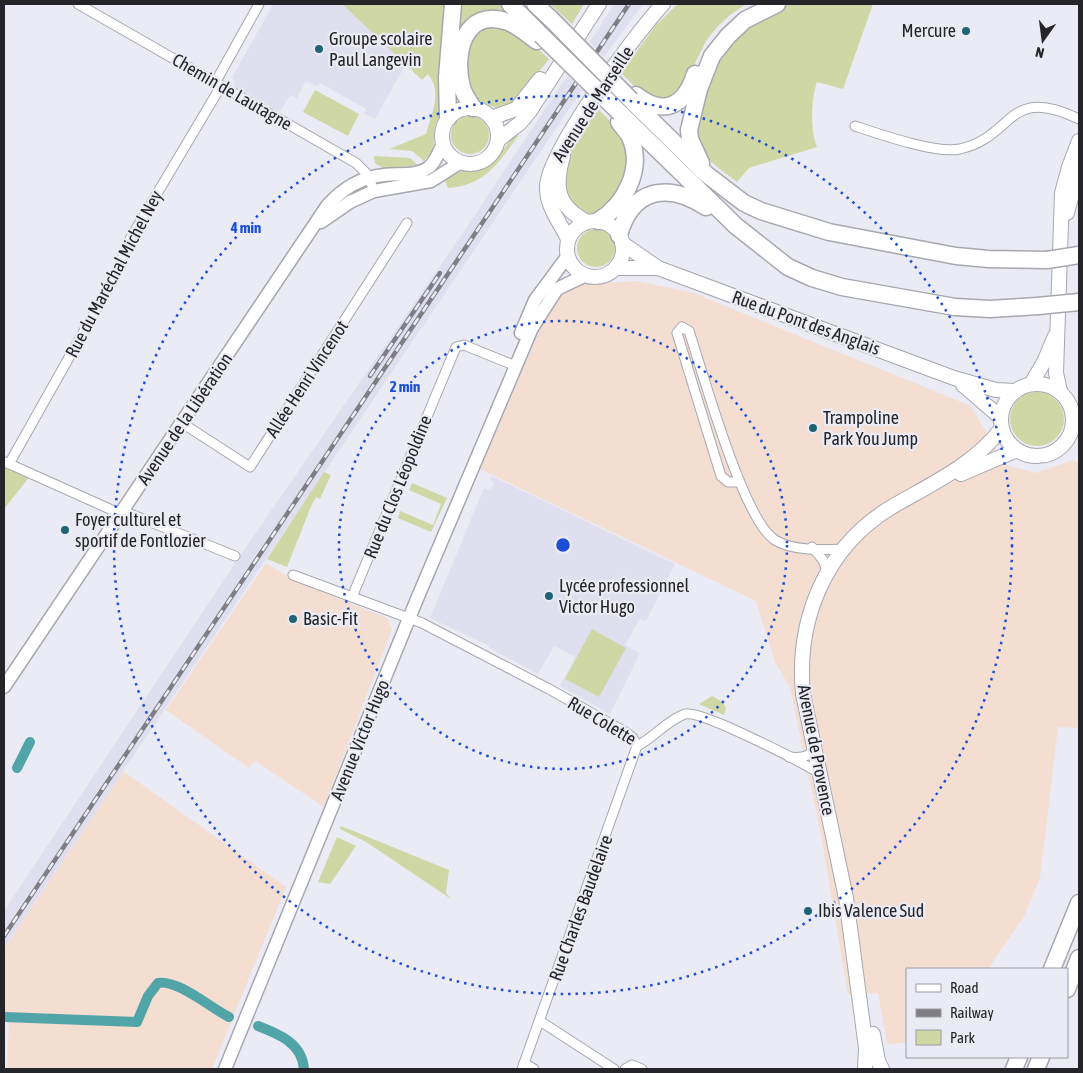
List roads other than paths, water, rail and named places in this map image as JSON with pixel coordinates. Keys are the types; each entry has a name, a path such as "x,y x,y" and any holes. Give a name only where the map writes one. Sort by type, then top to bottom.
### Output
{"highway":[{"path":"448,118 447,77 453,4"},
{"path":"510,4 539,38 590,83 618,116 736,226"},
{"path":"535,4 633,97 706,174 744,203 761,212 821,230 970,258 1079,262"},
{"path":"633,97 654,106 665,107 677,102 689,89 698,65 716,35 730,20 755,4"},
{"path":"706,174 693,147 689,130 706,68 720,45 736,27 777,4"},
{"path":"473,108 464,94 460,80 461,46 469,29 486,20 498,20 539,38"},
{"path":"593,222 605,217 626,193 633,176 635,155 630,137 618,116"},
{"path":"621,239 630,209 646,196 673,192 691,197 736,226 788,266 812,278 842,287 954,307 990,309 1079,302"},
{"path":"1044,260 1079,256"},
{"path":"1052,968 1079,903"},
{"path":"1068,987 1079,958"}],"main road":[{"path":"491,118 516,110 523,103 589,4"},
{"path":"498,140 520,123 530,111 599,4"},
{"name":"Avenue de Marseille","path":"568,239 553,213 548,196 548,182 553,164 570,133 632,42 663,4"},
{"name":"Avenue de Marseille","path":"593,222 571,213 560,196 559,177 566,149 636,45 652,24 674,4"},
{"path":"473,108 491,118 496,124 498,140 495,148 485,160 469,164 453,158 443,144 442,130 448,118 459,110 473,108"},
{"path":"1060,391 1056,373 1062,193 1068,167 1079,141"},
{"name":"Avenue de la Libération","path":"4,687 327,206 336,196 369,178 416,173 425,169 434,162 443,144"},
{"name":"Avenue de la Libération","path":"316,225 350,202 374,191 430,181 461,162"},
{"path":"1062,230 1079,168"},
{"path":"593,222 614,228 621,239 623,252 616,268 598,278 584,276 577,271 567,257 568,239 576,228 593,222"},
{"name":"Rue du Pont des Anglais","path":"621,239 658,268 954,378 996,390 1015,391"},
{"name":"Avenue Victor Hugo","path":"496,412 511,364 535,300 567,257"},
{"name":"Rue du Pont des Anglais","path":"616,268 658,268"},
{"name":"Avenue Victor Hugo","path":"225,1069 409,618 532,328 547,302 562,286 584,276"},
{"path":"1031,384 1052,347 1059,323"},
{"name":"Rue du Pont des Anglais","path":"954,378 989,404 1001,423"},
{"path":"1031,384 1046,385 1060,391 1075,407 1076,429 1062,446 1053,452 1033,456 1017,450 1005,437 1001,423 1005,401 1015,391 1031,384"},
{"name":"Avenue de Provence","path":"866,1069 866,1048 855,951 821,775 803,694 803,643 811,606 827,571 843,548 859,530 978,454 1001,423"},
{"name":"Avenue de Provence","path":"882,1069 874,1046 859,923 811,691 809,660 813,627 825,591 840,564 874,528 900,510 972,468 1017,450"}],"street":[{"name":"Chemin de Lautagne","path":"78,4 356,163 369,178 374,191"},
{"name":"Rue du Maréchal Michel Ney","path":"7,463 115,276 130,239 218,84 259,4"},
{"path":"855,126 892,138 957,149 975,143 1026,108 1034,106 1050,108 1079,119"},
{"name":"Allée Henri Vincenot","path":"182,423 250,467 407,223"},
{"path":"740,482 728,482 721,476 677,333 682,327 689,331 740,482 756,517 768,535 788,545 843,548"},
{"name":"Rue du Clos Léopoldine","path":"352,597 456,347 464,345 511,364"},
{"path":"7,463 122,512 235,556"},
{"path":"812,547 823,560 827,571"},
{"name":"Rue Colette","path":"293,575 409,618 548,689 627,733 633,738 637,746 651,739 680,716 695,714 786,756 821,775"},
{"name":"Rue Charles Baudelaire","path":"523,1066 637,746"},
{"path":"786,756 806,755 815,748"},
{"path":"540,1021 614,1069"},
{"path":"625,1069 632,1065 642,1069"},
{"path":"523,1066 534,1069"}],"waterway":[{"path":"17,768 30,742"},
{"path":"4,1017 137,1022 148,996 158,983 175,985 229,1017"},
{"path":"258,1026 274,1032 294,1046 299,1052 304,1069"}],"railway":[{"path":"4,936 629,4"},
{"path":"370,376 440,273"}],"place":[{"name":"Mercure","path":"966,31"},
{"name":"Groupe scolaire Paul Langevin","path":"319,49"},
{"name":"Trampoline Park You Jump","path":"813,428"},
{"name":"Foyer culturel et sportif de Fontlozier","path":"65,530"},
{"name":"Lycée professionnel Victor Hugo","path":"549,596"},
{"name":"Basic-Fit","path":"293,619"},
{"name":"Ibis Valence Sud","path":"808,911"}]}
